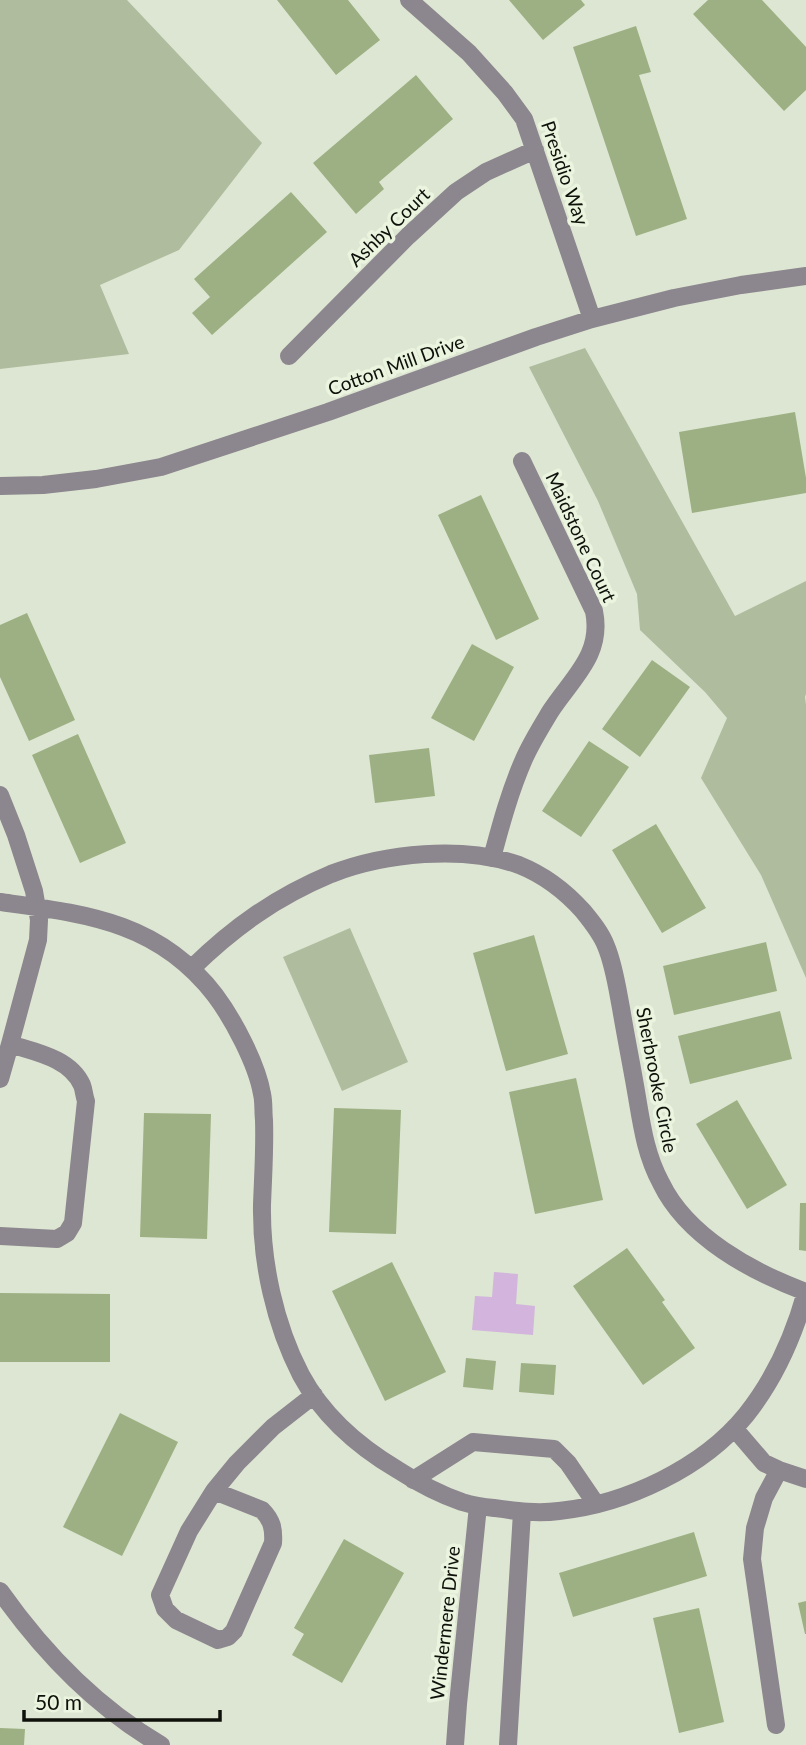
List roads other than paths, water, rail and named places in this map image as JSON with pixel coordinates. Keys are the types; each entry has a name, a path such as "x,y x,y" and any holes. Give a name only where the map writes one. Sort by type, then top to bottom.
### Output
{"street":[{"name":"Presidio Way","path":"409,0 469,53 524,119 592,318"},
{"name":"Ashby Court","path":"289,356 408,236 456,192 486,172 535,150"},
{"name":"Cotton Mill Drive","path":"0,486 43,485 96,479 161,467 328,412 592,318 674,298 806,276"},
{"name":"Maidstone Court","path":"492,858 505,807 525,757 551,711 589,659 595,641 594,611 522,461"},
{"path":"0,795 34,891 39,920 38,940 0,1079"},
{"name":"Sherbrooke Circle","path":"0,902 94,917 130,929 163,947 192,968 215,995 238,1031 263,1095 265,1152 262,1208 265,1256 272,1295 287,1342 314,1395 341,1428 372,1454 424,1487 463,1502 523,1512 557,1511 625,1496 665,1479 702,1455 748,1413 770,1379 792,1333 806,1292 745,1264 704,1236 680,1212 661,1185 646,1148 616,978 606,946 593,923 568,895 548,880 520,866 492,858 457,854 421,855 377,861 333,873 290,893 249,918 192,968"},
{"path":"0,1236 57,1239 67,1233 73,1223 86,1101 81,1084 71,1069 53,1058 10,1044"},
{"path":"214,1491 262,1510 274,1529 273,1543 234,1631 229,1637 218,1640 176,1620 165,1609 160,1595 189,1531 214,1491 273,1427 314,1395"},
{"path":"734,1428 764,1463 806,1479"},
{"path":"413,1480 473,1441 554,1450 568,1463 596,1504"},
{"path":"776,1725 752,1559 755,1528 764,1498 779,1470"},
{"name":"Windermere Drive","path":"455,1745 478,1506"},
{"path":"508,1745 523,1512"},
{"path":"0,1591 60,1666 111,1711 161,1745"}]}
